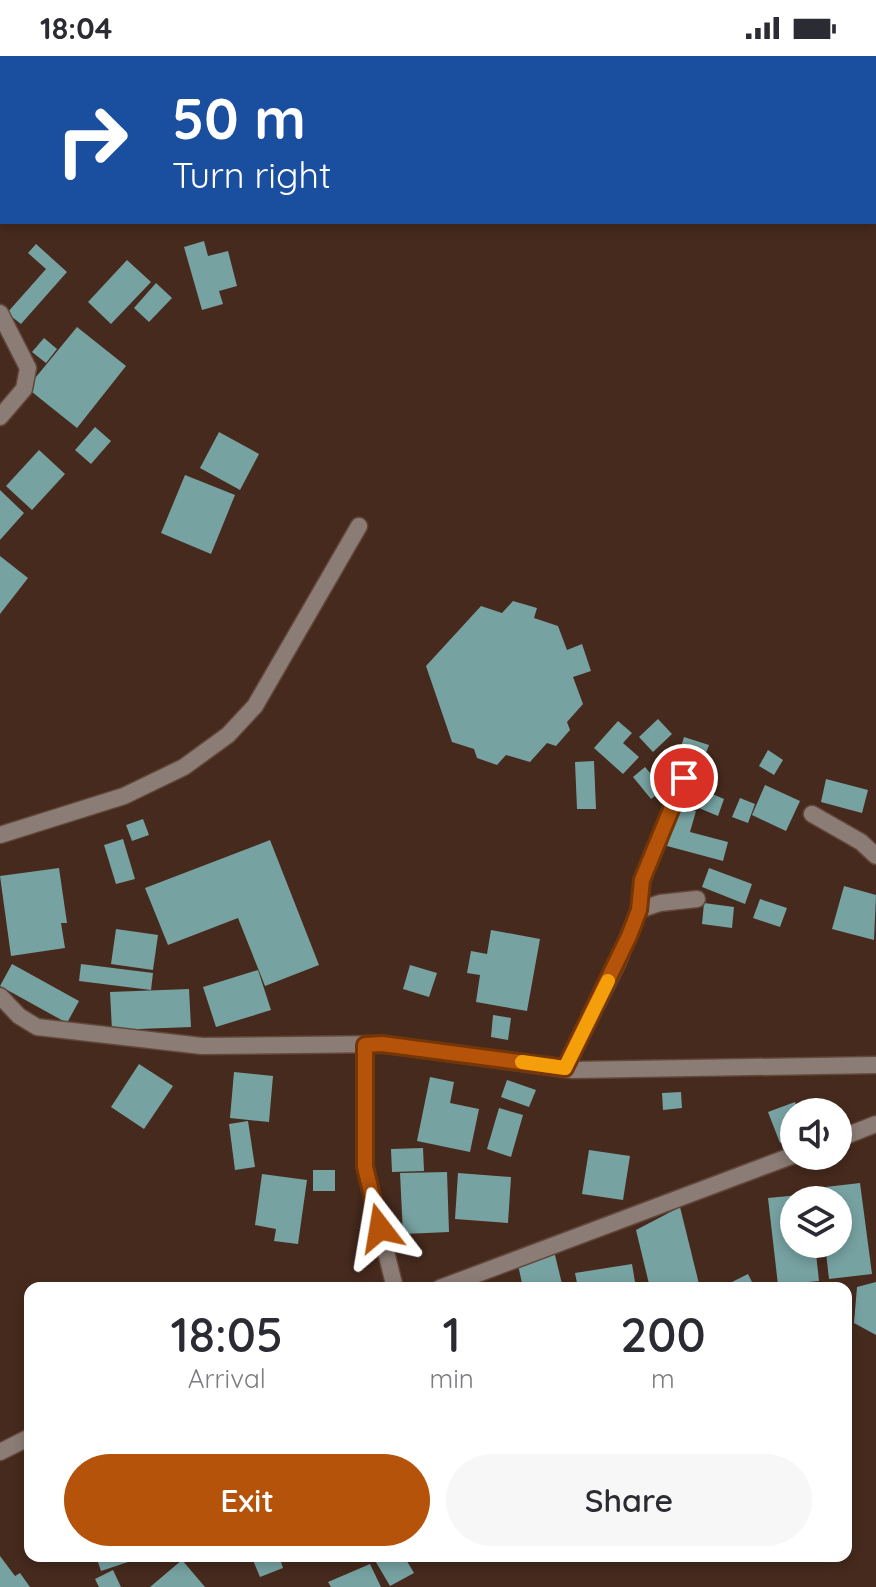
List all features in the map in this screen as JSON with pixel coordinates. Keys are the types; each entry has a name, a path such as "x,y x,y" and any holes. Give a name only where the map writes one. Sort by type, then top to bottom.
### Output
{"street":[{"path":"0,313 28,368 24,389 0,417"},
{"path":"0,835 124,796 184,767 228,735 255,706 359,526"},
{"path":"565,1068 618,962 639,910 642,880 684,778"},
{"path":"812,814 861,842 876,856"},
{"path":"639,910 660,903 697,899"},
{"path":"0,996 19,1016 37,1027 202,1046 382,1044 573,1070 876,1065"},
{"path":"365,1045 365,1167 394,1282"},
{"path":"852,1133 876,1124"},
{"path":"456,1282 780,1160"},
{"path":"0,1452 24,1440"}],"building":[{"path":"204,241 208,256 228,251 237,286 219,291 223,304 202,310 184,247"},
{"path":"36,244 67,272 21,324 7,313 46,269 28,253"},
{"path":"127,260 151,282 111,324 88,302"},
{"path":"156,283 172,298 149,322 134,308"},
{"path":"77,327 126,366 77,428 27,388"},
{"path":"44,338 57,349 46,363 32,352"},
{"path":"95,427 111,441 91,464 75,450"},
{"path":"219,432 259,454 240,490 200,468"},
{"path":"39,450 65,474 32,510 6,486"},
{"path":"185,475 235,495 211,554 161,533"},
{"path":"0,490 24,513 0,540"},
{"path":"0,556 28,578 0,614"},
{"path":"513,601 537,608 534,618 558,626 567,650 582,644 591,671 573,677 583,704 567,722 570,730 556,746 547,743 530,762 506,755 497,765 477,758 474,749 452,742 426,666 481,606 502,613"},
{"path":"658,719 672,734 653,752 639,737"},
{"path":"618,721 632,733 623,743 639,757 623,774 594,748"},
{"path":"684,737 709,745 703,761 679,753"},
{"path":"768,750 783,760 774,775 759,766"},
{"path":"594,761 596,809 577,809 575,762"},
{"path":"645,767 664,789 651,799 633,777"},
{"path":"826,779 868,790 862,813 821,802"},
{"path":"689,784 724,799 718,816 682,801"},
{"path":"765,785 800,801 786,831 752,815"},
{"path":"740,798 755,804 748,823 732,817"},
{"path":"677,806 696,811 690,832 728,842 723,861 667,846"},
{"path":"143,819 149,835 132,841 126,825"},
{"path":"123,839 135,879 116,884 104,845"},
{"path":"270,840 319,965 265,986 238,918 168,945 145,888"},
{"path":"59,868 67,923 61,923 65,948 11,956 0,876"},
{"path":"709,868 752,884 745,904 702,887"},
{"path":"844,886 876,895 874,940 832,929"},
{"path":"760,899 787,908 780,927 753,918"},
{"path":"704,903 734,907 732,928 702,924"},
{"path":"116,929 158,935 153,970 111,964"},
{"path":"491,930 540,939 527,1011 476,1002 480,975 467,973 471,951 487,954"},
{"path":"12,964 79,1001 67,1023 0,986"},
{"path":"81,964 153,973 151,990 79,981"},
{"path":"410,965 437,973 429,997 403,989"},
{"path":"258,970 271,1010 216,1027 203,987"},
{"path":"189,989 191,1027 112,1030 110,992"},
{"path":"493,1015 511,1018 508,1040 491,1037"},
{"path":"139,1064 173,1086 144,1129 111,1107"},
{"path":"234,1072 273,1076 269,1122 230,1118"},
{"path":"430,1077 454,1082 450,1103 479,1109 470,1152 417,1141"},
{"path":"507,1080 536,1090 529,1107 501,1097"},
{"path":"681,1092 682,1108 663,1110 662,1093"},
{"path":"499,1108 523,1115 511,1157 487,1149"},
{"path":"780,1108 780,1143 768,1112"},
{"path":"248,1121 255,1167 235,1170 229,1124"},
{"path":"423,1148 424,1171 392,1172 391,1149"},
{"path":"589,1150 630,1156 623,1200 582,1194"},
{"path":"313,1170 335,1170 335,1191 313,1191"},
{"path":"447,1172 449,1232 403,1234 400,1173"},
{"path":"458,1173 511,1177 508,1223 455,1219"},
{"path":"262,1174 307,1180 298,1244 274,1241 276,1229 255,1225"},
{"path":"860,1183 872,1274 829,1279 827,1258 852,1258 852,1186 834,1186"},
{"path":"780,1197 780,1258 817,1258 819,1281 778,1282 768,1198"},
{"path":"680,1207 699,1282 649,1282 636,1230"},
{"path":"554,1251 562,1282 522,1282 517,1260"},
{"path":"632,1264 635,1282 577,1282 575,1273"},
{"path":"748,1274 752,1282 732,1282"},
{"path":"876,1282 876,1335 854,1323 857,1287"},
{"path":"0,1556 15,1576 20,1573 30,1587 0,1587"},
{"path":"98,1562 128,1562 101,1571"},
{"path":"180,1562 184,1562 205,1587 150,1587"},
{"path":"254,1562 281,1562 283,1568 260,1577"},
{"path":"376,1562 408,1562 414,1573 390,1586"},
{"path":"370,1564 381,1587 331,1587 328,1582"},
{"path":"113,1570 121,1587 99,1587 95,1579"}],"slow traffic":[{"path":"522,1062 565,1068 608,981"}],"route":[{"path":"380,1228 365,1167 365,1045 382,1044 565,1068 629,936 639,910 642,880 684,778"}]}
